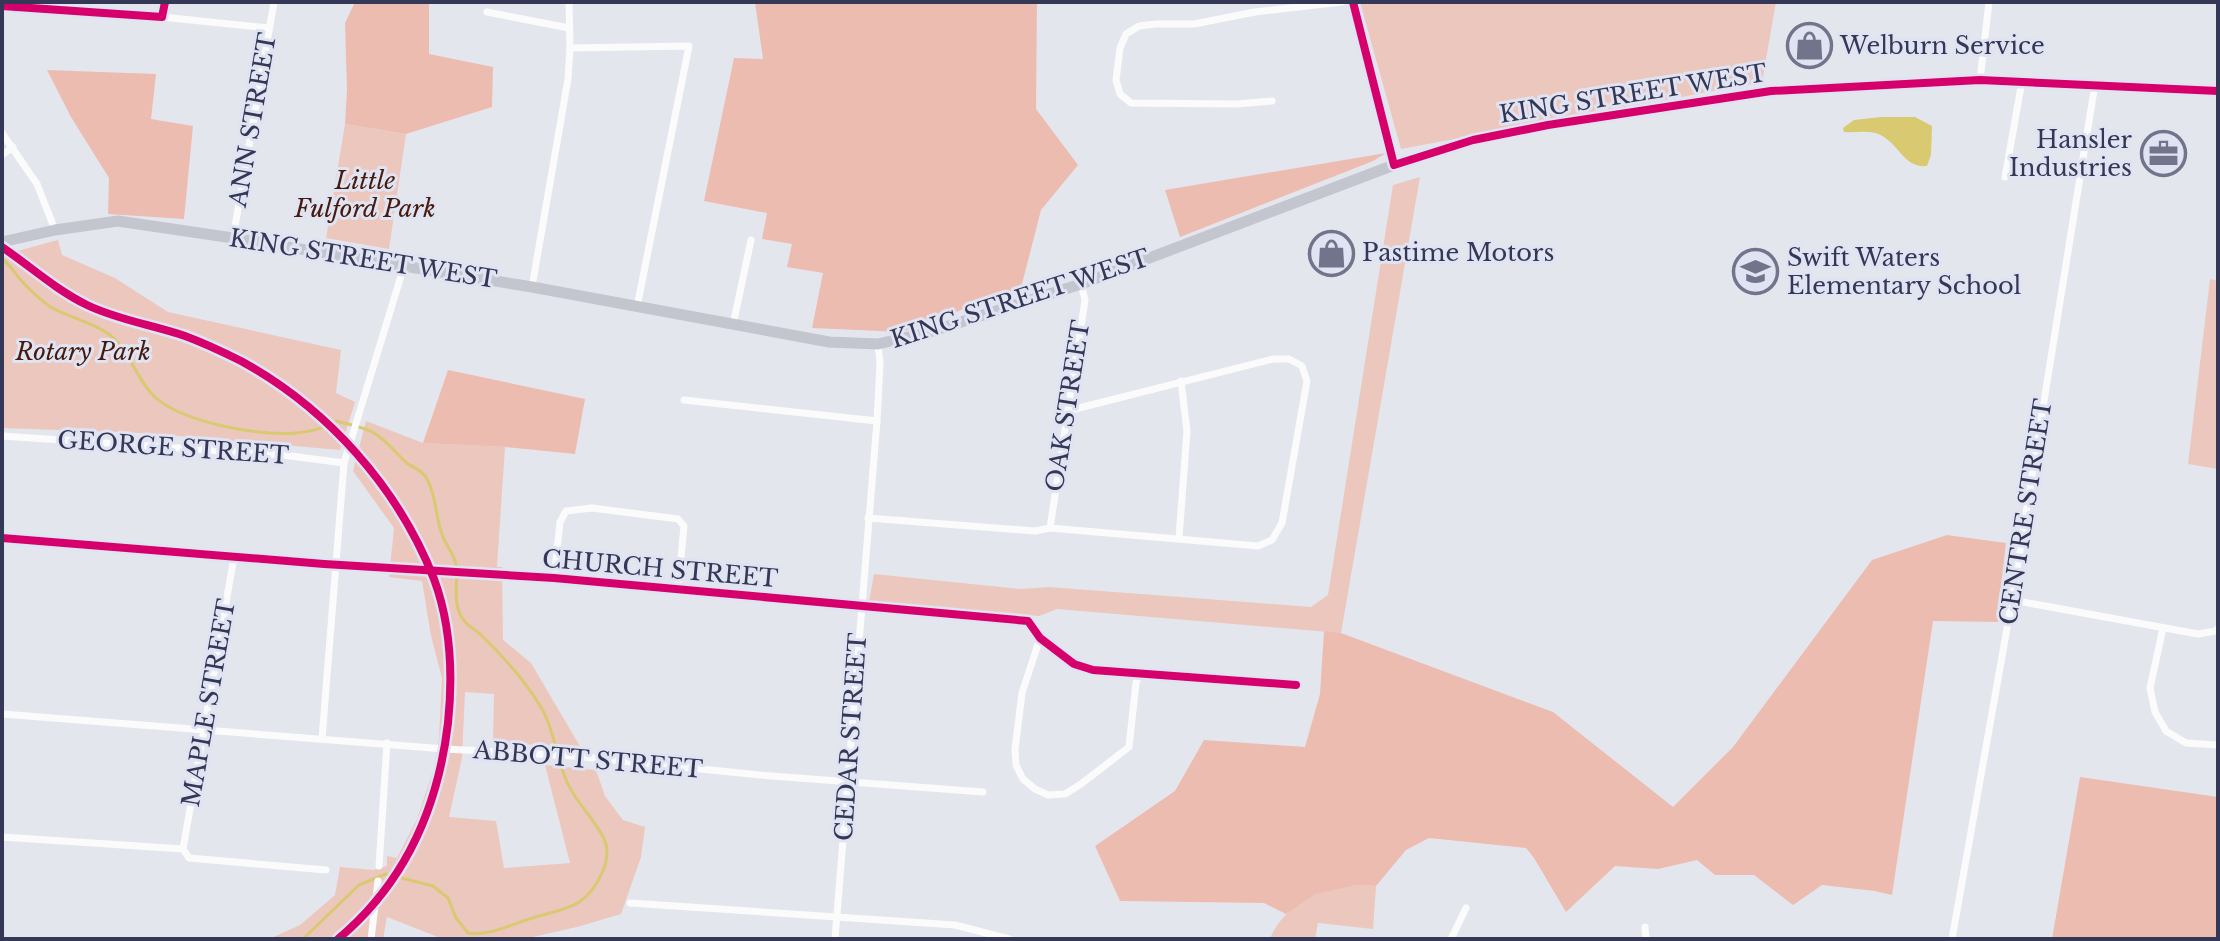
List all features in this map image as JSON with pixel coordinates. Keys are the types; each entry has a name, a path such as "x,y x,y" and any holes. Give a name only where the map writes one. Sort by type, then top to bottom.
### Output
{"main road":[{"name":"KING STREET WEST","path":"2,242 118,221 532,287 829,342 878,344 933,331 1081,284 1394,165 1473,140 1548,125 1771,91 1980,80 2218,91"}],"street":[{"path":"162,17 165,2"},
{"name":"ANN STREET","path":"233,238 274,2"},
{"path":"532,287 563,109 570,48 569,2"},
{"path":"1272,101 1237,104 1131,103 1120,94 1116,80 1120,48 1126,34 1139,26 1194,24 1255,12 1342,2"},
{"path":"1353,2 1394,165"},
{"path":"1980,80 1989,2"},
{"path":"2,6 269,28"},
{"path":"487,12 569,28"},
{"path":"570,48 689,46 637,307"},
{"path":"2005,177 2022,81"},
{"name":"CENTRE STREET","path":"1952,939 2012,600 2095,84"},
{"path":"2,133 37,184 55,230"},
{"path":"2,155 13,147"},
{"path":"733,325 751,240"},
{"path":"322,739 344,463 404,266"},
{"name":"OAK STREET","path":"1050,528 1085,300 1081,284"},
{"name":"CEDAR STREET","path":"835,939 877,421 878,344"},
{"path":"868,518 1035,531 1050,528 1258,546 1272,540 1282,523 1307,381 1302,366 1289,359 1273,359 1067,411"},
{"path":"1179,538 1187,431 1181,381"},
{"path":"684,400 877,421"},
{"name":"GEORGE STREET","path":"2,436 283,455 344,463"},
{"path":"554,578 560,522 566,511 592,508 678,519 684,526 678,589"},
{"name":"CHURCH STREET","path":"2,538 336,565 554,578 1028,621 1040,638 1074,664 1093,670 1296,685"},
{"name":"MAPLE STREET","path":"183,849 234,557"},
{"path":"2012,600 2198,634 2218,628"},
{"path":"2163,628 2150,688 2155,712 2166,731 2186,743 2218,745"},
{"path":"1040,638 1022,693 1015,749 1016,765 1023,779 1048,795 1065,794 1129,747 1140,672"},
{"name":"ABBOTT STREET","path":"2,714 573,756 983,792"},
{"path":"379,866 387,743"},
{"path":"2,837 183,849 189,858 326,870"},
{"path":"371,939 378,881"},
{"path":"630,903 955,925 1009,939"},
{"path":"1451,939 1466,908"},
{"path":"1645,927 1646,939"}],"green space":[{"path":"1360,2 1776,2 1762,82 1401,149"},
{"name":"Little Fulford Park","path":"345,124 406,134 389,249 326,238"},
{"path":"1420,177 1341,633 1057,609 1039,616 869,602 874,574 1021,589 1049,587 1311,607 1328,595 1393,185"},
{"name":"Rotary Park","path":"58,240 62,255 115,278 168,312 341,350 336,393 355,402 340,450 143,433 2,428 2,255"},
{"path":"2210,279 2218,281 2218,469 2188,464"},
{"path":"366,421 423,443 505,447 497,567 502,567 503,640 531,663 581,748 493,742 494,694 465,692 462,758 449,817 496,821 504,868 570,863 545,765 596,770 605,796 623,820 645,827 641,857 621,914 524,939 443,939 387,917 383,939 269,939 300,925 335,895 340,867 373,870 387,866 387,856 397,858 417,819 434,768 442,678 422,581 389,577 394,528 353,471"},
{"path":"1357,885 1376,886 1373,929 1318,923 1315,939 1270,939 1283,918 1303,900 1322,892"}],"shaded area":[{"path":"355,2 429,2 429,54 493,67 492,107 406,134 345,124 345,23"},
{"path":"755,2 1037,2 1036,109 1078,165 1041,210 1021,288 902,332 812,328 823,273 787,267 792,244 762,239 767,213 704,201 734,58 763,59"},
{"path":"47,70 156,74 151,119 193,126 184,219 108,214 109,178 71,117"},
{"path":"1915,117 1932,126 1931,155 1927,166 1913,164 1890,141 1879,135 1844,132 1843,128 1854,120"},
{"path":"1386,153 1373,161 1180,237 1165,190"},
{"path":"448,370 585,399 575,454 423,443"},
{"path":"1947,535 2006,543 2001,586 2005,606 1998,622 1933,621 1892,895 1822,885 1793,905 1754,875 1715,875 1697,860 1658,869 1615,866 1566,912 1526,848 1429,838 1406,850 1376,886 1357,885 1315,894 1286,914 1264,903 1120,901 1095,846 1175,791 1204,740 1305,747 1320,694 1324,631 1341,633 1553,712 1673,807 1733,747 1872,560"},
{"path":"2080,777 2218,797 2218,939 2052,939"}],"waterway":[{"path":"2,259 49,306 110,335 123,349 149,391 169,407 203,421 263,432 307,432 337,421 373,432 419,470 433,493 443,537 455,561 457,602 461,616 505,660 536,699 550,727 568,784 604,839 607,856 597,883 585,897 564,909 495,931 468,933 456,918 448,898 433,886 386,874 359,885 303,939"}],"cycle path":[{"path":"2,6 162,17 165,2"},
{"path":"1353,2 1394,165 1473,140 1548,125 1771,91 1980,80 2218,91"},
{"path":"2,247 87,305 192,339 241,361 273,380 330,426 356,453 380,482 419,545 440,596 447,632 450,687 443,754 426,814 400,868 362,917 338,939"},
{"path":"2,538 324,564 554,578 1028,621 1040,638 1074,664 1093,670 1296,685"}],"place":[{"name":"Welburn Service","path":"1809,46"},
{"name":"Hansler Industries","path":"2163,154"},
{"name":"Pastime Motors","path":"1331,253"},
{"name":"Swift Waters Elementary School","path":"1756,272"}]}
